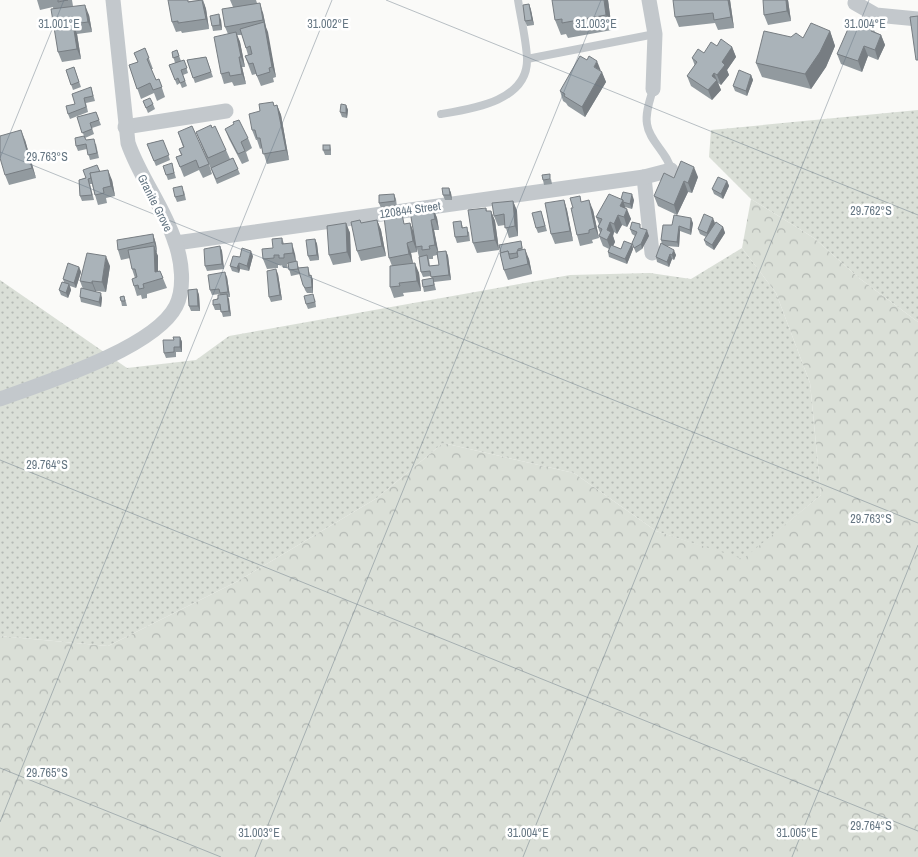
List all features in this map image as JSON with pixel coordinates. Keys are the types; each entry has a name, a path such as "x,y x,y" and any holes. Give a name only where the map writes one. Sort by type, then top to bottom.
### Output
{"street":[{"name":"Granite Grove","path":"0,399 120,353 168,317 176,307 182,280 176,243 161,210 135,165 125,127 113,0"},
{"path":"649,0 654,34 653,88"},
{"path":"854,5 876,15 918,19"},
{"path":"125,127 226,111"},
{"name":"120844 Street","path":"176,243 644,177 671,170"},
{"path":"644,177 652,253"}],"lane":[{"path":"441,114 492,104 509,93 520,80 527,59 518,0"},
{"path":"527,59 654,34"},
{"path":"653,88 647,119 648,130 662,149 671,170"}],"green space":[{"path":"918,110 918,322 859,278 814,238 751,199 709,157 711,130"},
{"path":"751,199 814,238 859,278 918,322 918,857 0,857 0,636 108,646 238,581 377,498 443,443 574,473 656,531 743,559 821,495 810,383 776,293 742,248"},
{"path":"742,248 776,293 810,383 821,495 743,560 656,531 574,473 443,443 377,498 238,581 108,646 0,636 0,280 127,368 196,360 229,336 570,275 650,273 691,279"}],"building":[{"path":"168,0 188,0 188,2 202,0 206,19 178,23 178,21 172,22"},
{"path":"552,0 604,0 606,15 562,23 562,19 555,20"},
{"path":"673,0 728,0 731,17 714,20 713,13 675,17"},
{"path":"763,0 786,0 787,11 764,15"},
{"path":"260,3 263,20 225,27 222,9"},
{"path":"529,4 532,20 525,21 523,5"},
{"path":"85,5 88,22 73,24 77,49 58,52 51,9"},
{"path":"219,14 220,25 212,26 210,16"},
{"path":"918,16 918,60 916,60 910,17"},
{"path":"264,22 272,67 269,68 270,72 257,76 253,63 249,64 245,56 252,54 250,46 246,48 240,29"},
{"path":"851,22 858,25 860,22 873,28 871,31 881,35 875,50 864,46 858,61 837,54"},
{"path":"811,23 830,31 820,52 805,74 756,63 764,31 791,37 796,33 803,38"},
{"path":"236,32 242,74 230,76 229,72 221,74 214,37"},
{"path":"721,39 732,47 722,62 725,65 717,75 714,73 712,76 717,80 708,90 687,76 697,62 692,58 698,49 704,53 711,42 717,46"},
{"path":"145,48 149,58 147,59 156,80 159,79 162,87 153,90 150,83 137,89 129,65 138,62 134,53"},
{"path":"177,50 179,56 173,58 172,52"},
{"path":"580,56 587,60 589,56 597,61 594,67 602,72 582,107 564,96 565,94 560,91"},
{"path":"206,57 211,72 193,78 187,60"},
{"path":"184,60 187,68 181,70 185,81 180,83 178,78 175,80 169,65"},
{"path":"74,67 79,82 71,85 66,70"},
{"path":"739,70 751,75 746,91 733,86"},
{"path":"91,87 93,96 84,98 86,107 68,114 66,106 75,104 72,94"},
{"path":"150,98 153,104 146,108 143,101"},
{"path":"273,102 274,106 277,105 286,150 263,154 260,138 257,138 255,130 252,130 249,114 260,111 259,104"},
{"path":"341,104 346,105 346,113 340,112"},
{"path":"96,112 99,120 90,123 92,129 82,133 77,117"},
{"path":"239,120 248,138 241,142 245,151 238,154 225,129 234,124 233,122"},
{"path":"211,125 212,128 215,126 226,150 208,158 196,132"},
{"path":"192,126 209,164 199,168 196,160 180,167 176,157 182,155 179,149 184,147 178,132"},
{"path":"21,130 32,168 5,175 0,158 0,136"},
{"path":"84,136 86,140 94,139 97,153 88,155 86,144 76,146 75,138"},
{"path":"163,140 169,155 154,161 147,144"},
{"path":"323,145 330,145 330,150 323,150"},
{"path":"233,158 238,169 216,179 211,168"},
{"path":"681,161 694,167 688,183 684,181 674,205 654,196 664,173 674,178"},
{"path":"172,163 174,173 166,175 163,166"},
{"path":"97,165 100,172 90,173 91,178 88,179 92,195 80,196 79,180 86,178 83,170"},
{"path":"108,170 111,186 103,188 104,193 95,195 90,173"},
{"path":"550,174 550,179 543,180 542,175"},
{"path":"718,177 727,181 721,194 712,189"},
{"path":"182,186 184,195 175,197 173,188"},
{"path":"442,188 449,188 450,195 443,195"},
{"path":"623,192 632,194 630,204 623,202 621,199"},
{"path":"394,194 395,201 379,203 379,195"},
{"path":"609,194 623,200 620,206 627,209 624,217 618,215 614,224 610,222 607,230 611,232 607,240 599,236 602,229 598,227 602,219 596,217"},
{"path":"580,196 581,202 589,200 595,228 589,230 589,233 577,235 570,198"},
{"path":"564,200 570,231 551,234 545,203"},
{"path":"513,201 515,226 505,228 504,214 494,216 492,203"},
{"path":"433,208 435,219 431,220 435,245 429,246 430,249 422,250 422,246 416,247 410,211"},
{"path":"486,208 486,211 491,211 495,240 473,243 468,210"},
{"path":"541,211 545,226 536,228 532,213"},
{"path":"402,214 404,224 410,223 413,241 407,243 409,254 389,258 384,217"},
{"path":"704,214 713,218 707,233 698,229"},
{"path":"674,215 691,218 690,230 679,226 677,242 661,240 663,225 672,225"},
{"path":"360,220 361,223 377,220 382,246 357,251 351,222"},
{"path":"461,221 462,228 467,227 468,236 455,237 453,222"},
{"path":"632,222 640,224 640,228 647,230 641,244 634,248 632,243 637,232 630,229"},
{"path":"716,222 723,227 712,245 704,240"},
{"path":"346,223 347,252 329,255 327,226"},
{"path":"153,234 154,242 118,250 117,240"},
{"path":"282,238 282,244 292,243 293,253 284,254 284,258 274,255 274,258 263,259 262,249 273,248 272,239"},
{"path":"315,239 317,255 308,256 306,240"},
{"path":"521,241 522,248 518,249 517,253 509,254 508,251 501,253 499,245"},
{"path":"624,241 632,244 625,259 608,252 611,245 621,249"},
{"path":"661,243 674,250 667,262 656,257"},
{"path":"154,246 155,272 160,271 163,278 143,284 144,288 139,289 138,285 134,286 132,279 137,277 135,269 132,269 128,250"},
{"path":"220,246 222,264 205,266 204,249"},
{"path":"242,248 251,251 247,266 239,263 237,268 230,266 233,256 240,257"},
{"path":"525,249 528,264 504,270 500,253 508,251 510,259 518,257 517,251"},
{"path":"446,251 449,275 431,277 430,271 421,272 419,257 427,255 429,266 439,265 437,252"},
{"path":"87,253 106,256 102,282 80,281"},
{"path":"297,261 298,269 289,270 288,263"},
{"path":"68,263 79,267 74,283 63,279"},
{"path":"415,263 417,281 399,283 400,286 390,287 390,266"},
{"path":"308,267 312,287 305,288 298,268"},
{"path":"276,269 280,295 269,297 267,271"},
{"path":"225,272 228,292 220,293 219,289 210,290 208,275"},
{"path":"433,278 434,285 423,287 422,280"},
{"path":"62,282 69,284 66,293 59,290"},
{"path":"81,288 101,293 99,302 80,297"},
{"path":"197,289 198,306 189,306 188,290"},
{"path":"227,294 229,311 221,312 220,304 213,305 213,300 218,299 218,295"},
{"path":"313,294 315,302 306,304 304,296"},
{"path":"124,296 125,301 121,301 120,297"},
{"path":"173,337 180,337 180,347 174,347 174,352 164,353 163,340 174,340"}]}
